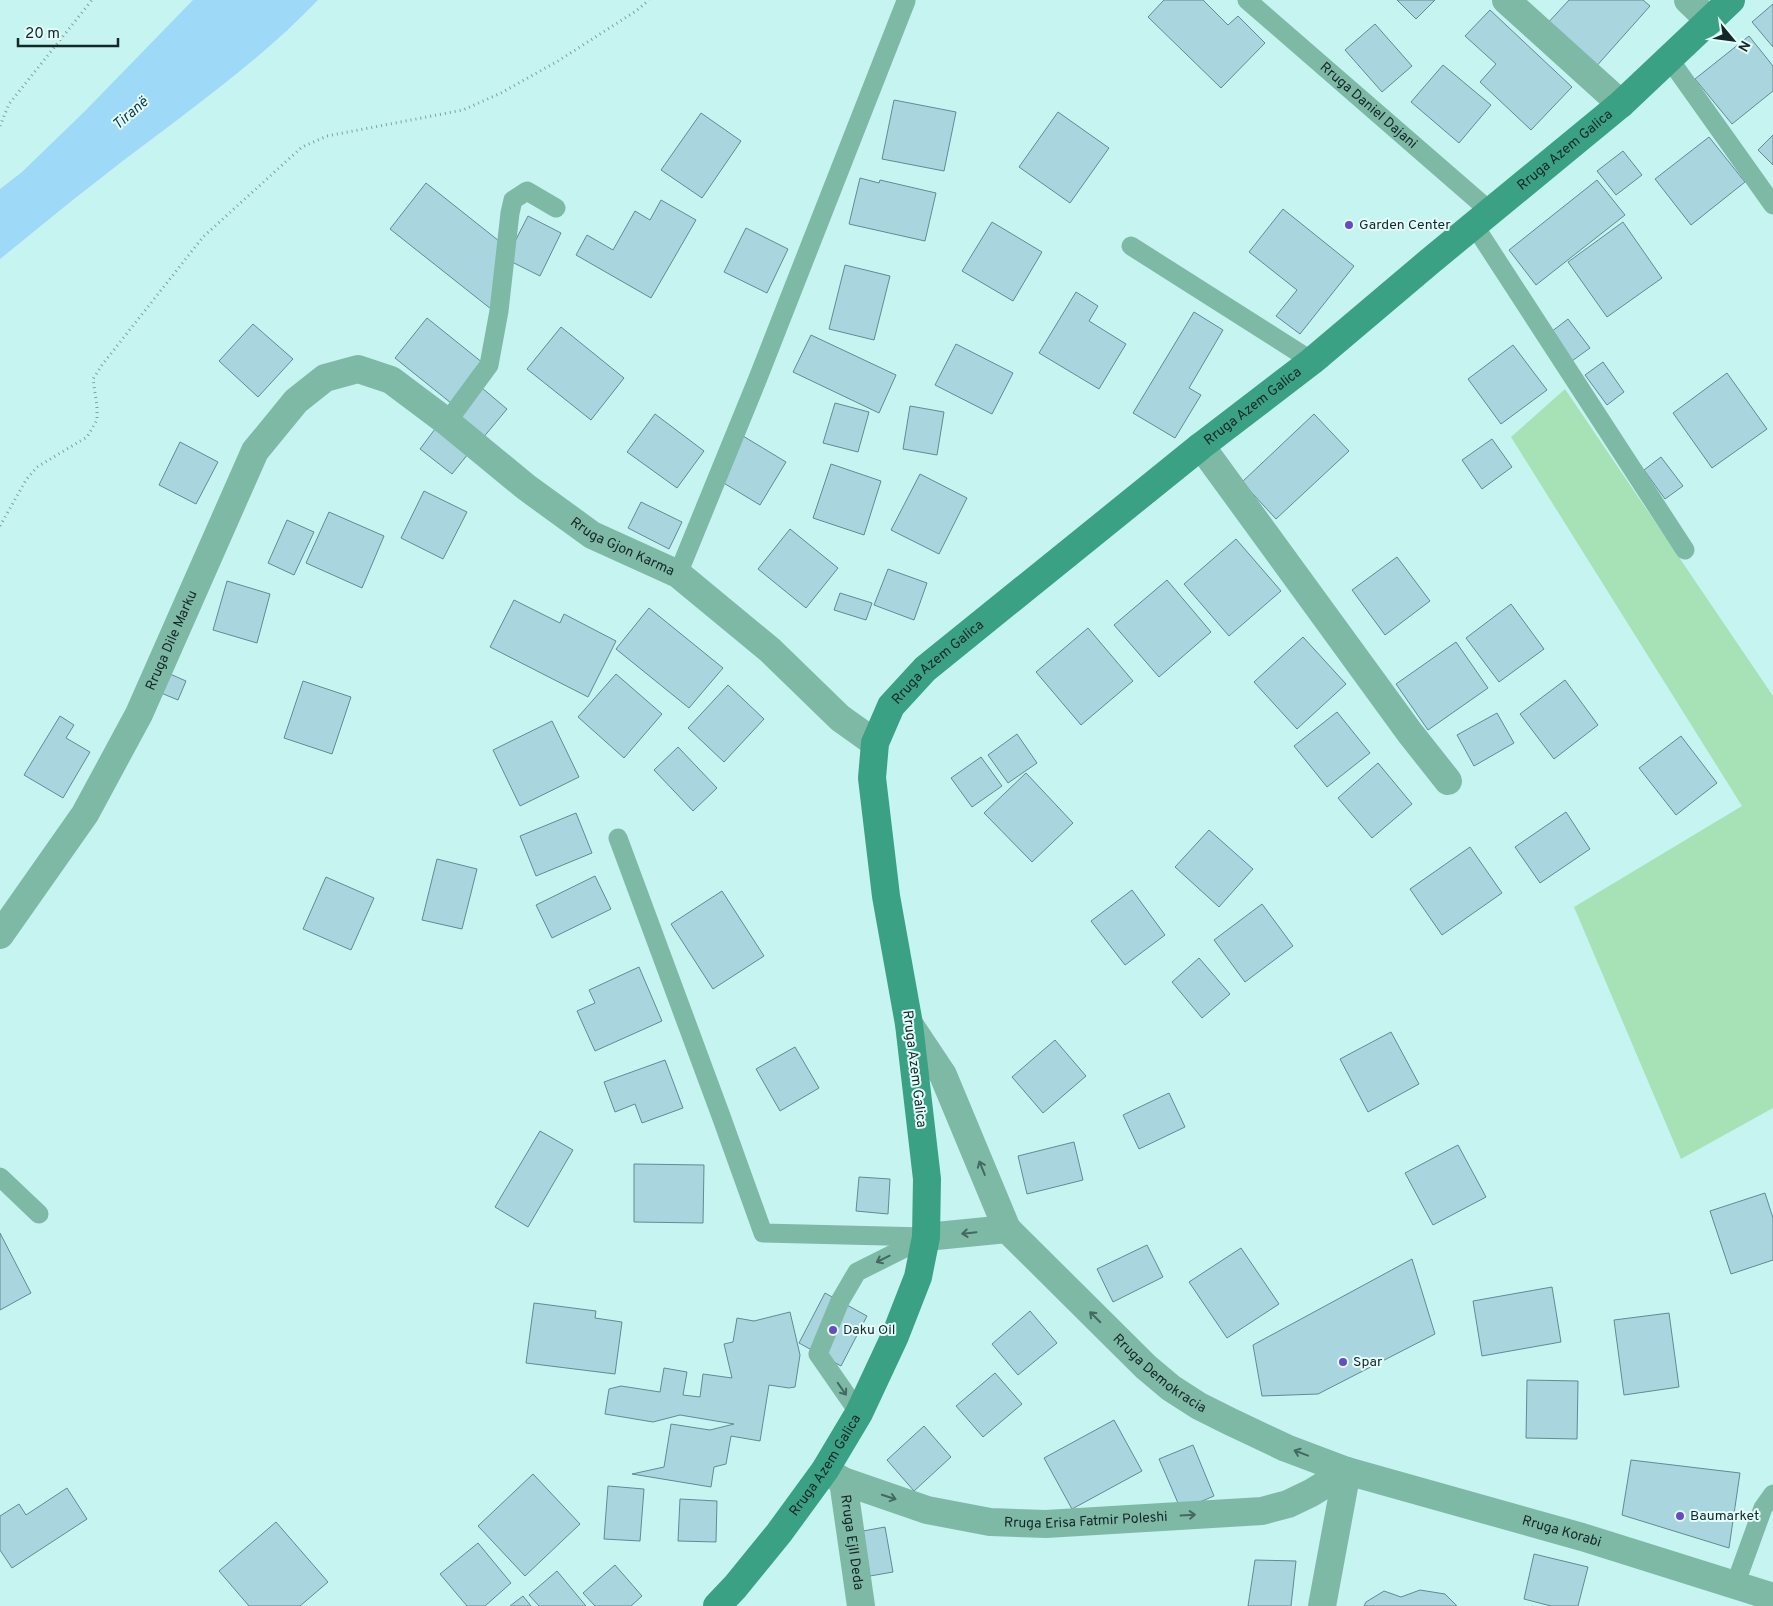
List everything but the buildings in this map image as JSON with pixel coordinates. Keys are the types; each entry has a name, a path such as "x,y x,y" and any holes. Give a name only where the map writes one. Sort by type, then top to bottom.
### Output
{"main road":[{"name":"Rruga Azem Galica","path":"717,1606 779,1533 834,1476 859,1413 895,1336 918,1277 926,1237 927,1179 909,1024 886,896 872,778 875,743 891,706 925,669 1202,446 1312,361 1622,104 1731,0"}],"street":[{"path":"1506,0 1622,104"},
{"path":"1688,0 1710,21"},
{"name":"Rruga Gjon Karma","path":"358,369 391,380 447,422 526,487 592,535 678,574 770,650 840,718 875,743"},
{"name":"Rruga Dile Marku","path":"0,935 85,814 139,714 255,451 296,401 325,378 358,369"},
{"path":"1202,446 1410,733 1448,781"},
{"name":"Rruga Demokracia","path":"909,1024 944,1075 1007,1230 1146,1367 1172,1388 1199,1406 1229,1421 1286,1448 1347,1471"},
{"path":"926,1237 1007,1230"},
{"path":"1322,1606 1347,1471"},
{"name":"Rruga Erisa Fatmir Poleshi","path":"834,1476 927,1510 990,1522 1046,1524 1262,1511 1288,1504 1311,1493 1347,1471"},
{"name":"Rruga Korabi","path":"1347,1471 1582,1537 1735,1585 1765,1599"},
{"name":"Rruga Ejll Deda","path":"834,1476 861,1606"}],"lane":[{"name":"Rruga Daniel Dajani","path":"1246,0 1483,218 1685,550"},
{"path":"678,574 758,378 906,1"},
{"path":"1670,60 1773,205"},
{"path":"447,422 489,365 499,311 510,213 514,200 527,190 556,208"},
{"path":"1131,246 1312,361"},
{"path":"618,838 763,1232 926,1237"},
{"path":"0,1177 38,1214"},
{"path":"859,1413 818,1354 840,1301 857,1272 926,1237"},
{"path":"1735,1585 1763,1508 1773,1494"}],"path":[{"path":"0,126 9,104 92,0"},
{"path":"0,526 26,480 37,467 87,437 98,420 98,406 93,379 203,237 302,147 327,136 463,110 501,93 558,60 636,11 649,0"}],"green space":[{"path":"1565,389 1773,696 1773,1108 1681,1159 1574,907 1742,806 1511,437"}],"water":[{"name":"Tiranë","path":"193,0 318,0 293,25 213,93 88,188 0,259 0,189 22,172 84,112"}],"place":[{"name":"Garden Center","path":"1349,225"},
{"name":"Daku Oil","path":"833,1330"},
{"name":"Spar","path":"1343,1362"},
{"name":"Baumarket","path":"1680,1516"}]}
